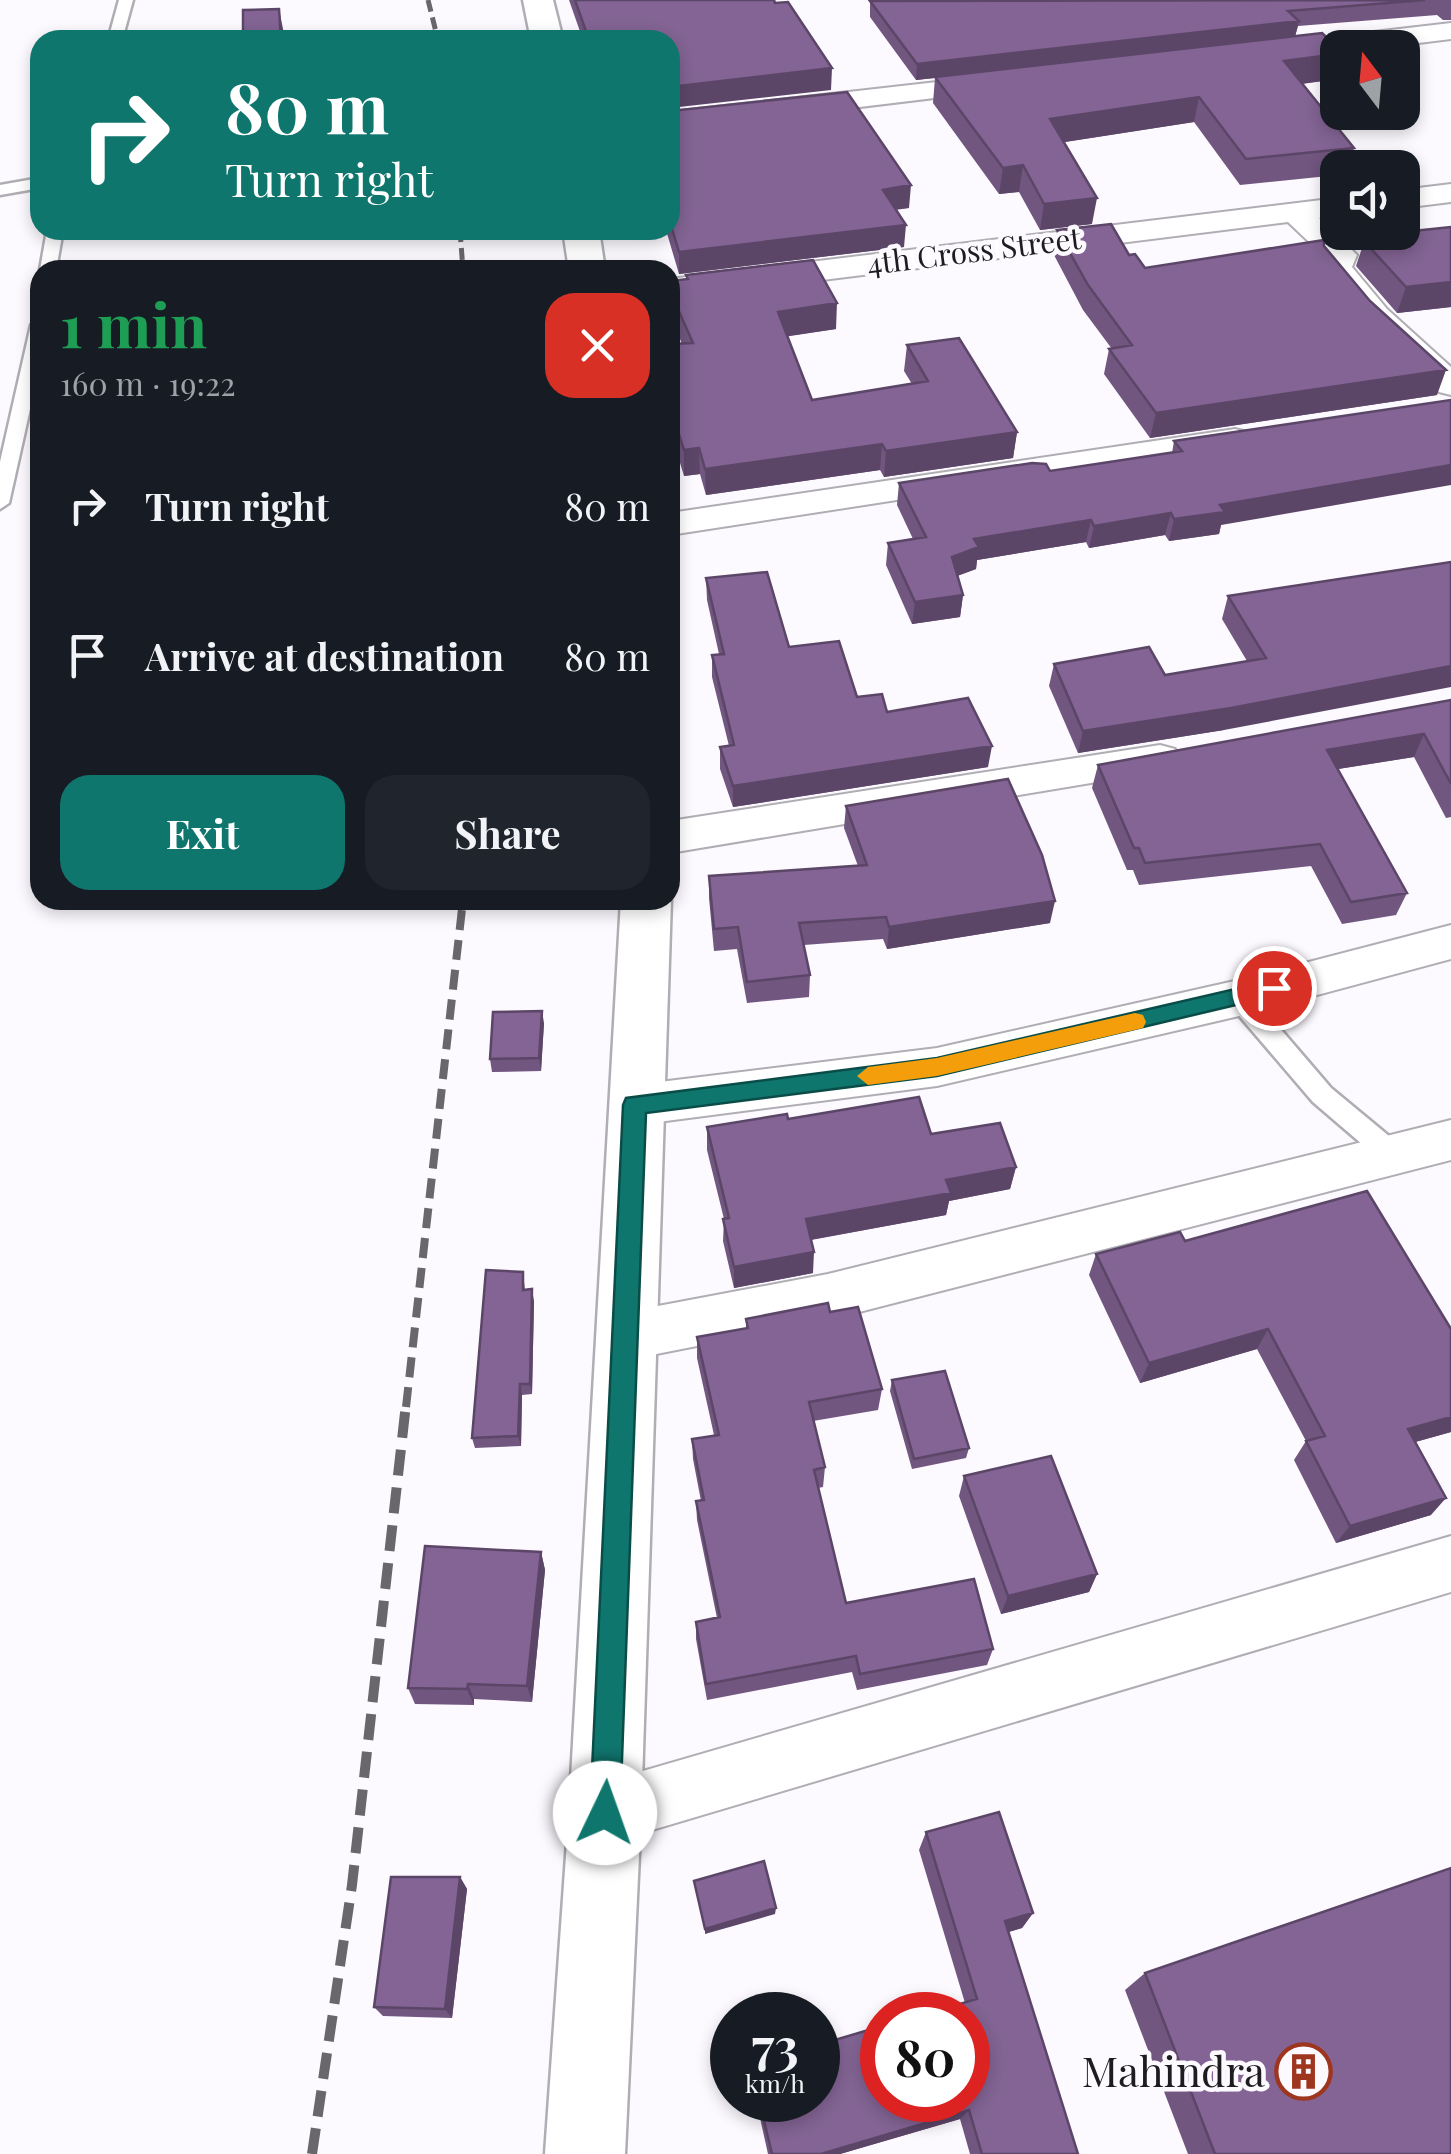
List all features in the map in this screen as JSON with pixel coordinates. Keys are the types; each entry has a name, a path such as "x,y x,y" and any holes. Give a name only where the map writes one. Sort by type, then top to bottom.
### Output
{"highway":[{"path":"538,0 544,30"},
{"path":"585,2154 605,1813 645,910"}],"street":[{"path":"1236,56 1451,31"},
{"path":"680,120 1022,80"},
{"path":"1420,196 1451,192"},
{"name":"4th Cross Street","path":"680,288 1320,209"},
{"path":"1295,212 1341,256 1336,268 1445,400"},
{"path":"680,522 1275,433"},
{"path":"680,835 1206,751"},
{"path":"634,1105 937,1067 1239,998 1451,942"},
{"path":"626,1336 828,1298 1451,1140"},
{"path":"605,1813 1451,1564"}],"lane":[{"path":"118,30 126,0"},
{"path":"0,190 30,184"},
{"path":"0,503 30,384"},
{"path":"1239,998 1322,1095 1392,1154"}],"building":[{"path":"575,0 788,2 832,68 680,86 680,30 586,30"},
{"path":"1425,0 1288,11 1299,21 917,64 870,1"},
{"path":"279,9 280,30 243,30 243,10"},
{"path":"1320,33 1320,56 1284,61 1320,106 1320,130 1340,130 1354,148 1246,159 1199,97 1050,119 1097,198 1044,204 1023,165 1003,168 935,77"},
{"path":"847,92 911,185 883,190 906,225 679,252 675,240 680,240 680,110"},
{"path":"1111,224 1129,255 1135,254 1145,268 1320,241 1320,250 1327,250 1370,301 1446,370 1156,413 1109,349 1132,345 1088,285 1057,230"},
{"path":"1451,227 1451,282 1406,287 1372,250 1420,250 1420,230"},
{"path":"813,260 837,303 778,312 812,400 928,381 907,345 959,338 1017,432 886,451 882,444 705,469 699,448 684,450 680,438 680,344 693,343 680,314 680,280 688,279 686,275"},
{"path":"1451,400 1451,465 1220,505 1225,512 1174,519 1171,513 1094,526 1091,520 974,539 979,547 952,557 963,595 915,602 888,543 926,537 899,483 1032,463 1046,464 1050,471 1182,451 1174,441"},
{"path":"1451,562 1451,666 1231,708 1083,731 1054,664 1149,647 1165,675 1266,658 1228,596"},
{"path":"767,572 789,647 839,641 857,697 882,694 887,712 968,698 992,746 733,786 720,747 734,745 712,655 724,654 706,578"},
{"path":"1451,700 1451,784 1424,734 1327,750 1407,893 1351,902 1320,844 1145,863 1139,848 1134,848 1098,765"},
{"path":"1008,779 1042,855 1055,901 889,927 886,917 799,923 810,975 747,982 738,927 714,929 709,876 867,865 846,806"},
{"path":"542,1011 539,1058 490,1059 493,1012"},
{"path":"919,1097 931,1134 1000,1123 1016,1167 946,1180 951,1193 806,1219 814,1252 734,1267 723,1219 729,1218 707,1127 787,1114 788,1119"},
{"path":"1367,1191 1451,1329 1451,1417 1408,1429 1446,1498 1350,1526 1306,1441 1325,1436 1268,1329 1149,1363 1096,1254 1180,1232 1185,1241"},
{"path":"486,1270 523,1272 523,1290 532,1289 530,1384 520,1384 518,1436 472,1438"},
{"path":"828,1303 830,1312 858,1307 882,1389 809,1402 825,1467 814,1470 846,1603 974,1579 993,1649 860,1674 856,1656 706,1684 696,1622 720,1617 696,1501 704,1500 692,1439 719,1435 697,1337 748,1328 746,1319"},
{"path":"945,1371 969,1448 914,1459 892,1380"},
{"path":"1051,1456 1097,1574 1008,1596 964,1476"},
{"path":"425,1546 541,1552 527,1686 408,1688"},
{"path":"999,1812 1033,1913 1005,1921 1078,2154 982,2154 973,2122 990,2122 990,1992 975,1992 926,1832"},
{"path":"764,1861 776,1908 705,1929 694,1881"},
{"name":"Mahindra","path":"1451,1868 1451,2154 1215,2154 1145,1973"},
{"path":"391,1877 460,1877 445,2009 374,2007"},
{"path":"860,2033 860,2122 929,2122 821,2154 772,2154 764,2122 840,2122 840,2038"}],"railway":[{"path":"428,0 436,30"},
{"path":"461,240 462,260"},
{"path":"406,1407 462,910"},
{"path":"312,2154 352,1885 406,1404"}],"slow traffic":[{"path":"868,1076 937,1067 1135,1022"}],"place":[{"name":"Mahindra","path":"1304,2072"}],"route":[{"path":"605,1813 634,1105 937,1067 1274,988"}]}
